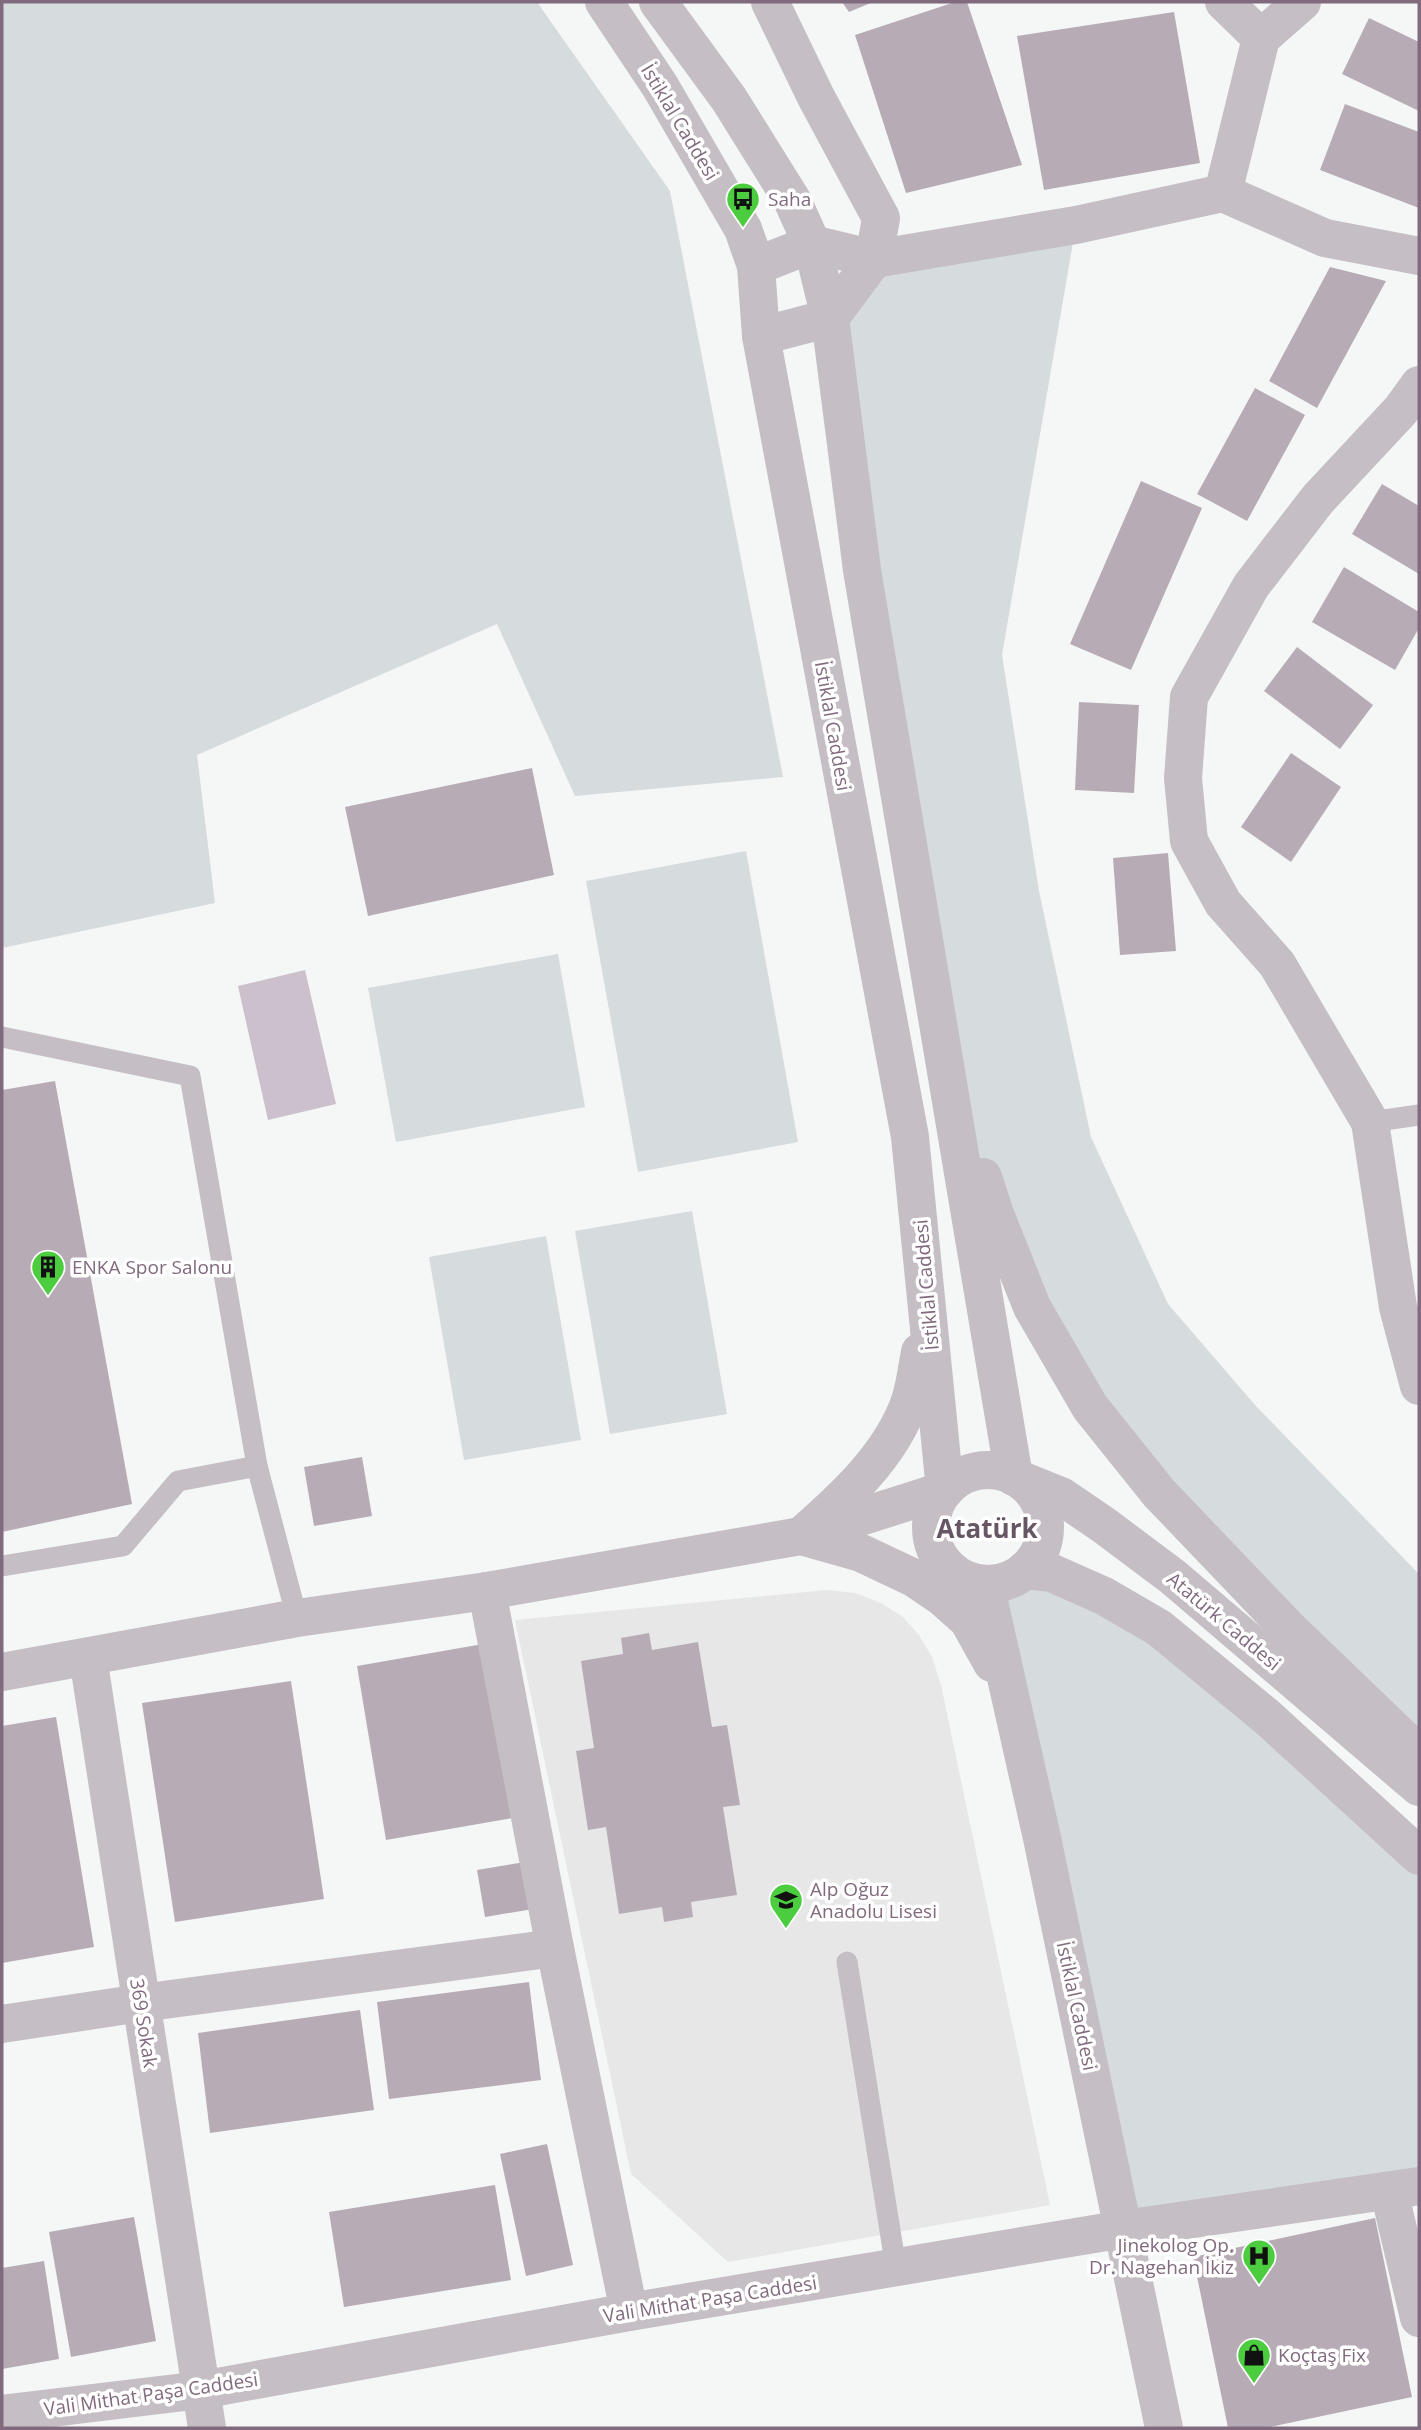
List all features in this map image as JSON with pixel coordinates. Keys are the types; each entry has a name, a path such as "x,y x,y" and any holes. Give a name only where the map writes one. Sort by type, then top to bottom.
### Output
{"street":[{"name":"İstiklal Caddesi","path":"604,2 660,86 743,229 756,266 761,336 910,1137 945,1490 935,1505 931,1523 932,1541"},
{"path":"658,2 729,99 792,200 812,244 830,318 862,570 1014,1477"},
{"path":"761,336 830,318 874,259 881,218 769,2"},
{"path":"1224,2 1261,38"},
{"path":"1223,193 1261,38 1303,2"},
{"path":"756,266 812,244 874,259 1076,225 1223,193 1325,238 1419,256"},
{"path":"1419,385 1401,410 1318,499 1251,586 1189,697 1183,778 1189,841 1223,903 1277,964 1370,1122 1398,1307 1419,1386"},
{"path":"947,1066 995,1214 1032,1307 1090,1406 1159,1493 1288,1628 1419,1754"},
{"path":"801,1536 853,1488 874,1464 894,1432 910,1401 928,1314"},
{"path":"2,1672 297,1618 487,1591 801,1536 945,1490 959,1477 977,1471 996,1471 1014,1477 1030,1489 1041,1505 1045,1524 1043,1543 1035,1560 1025,1570 1003,1582 985,1584 967,1581 951,1572 939,1558 932,1541 801,1536"},
{"name":"Atatürk Caddesi","path":"1014,1477 1060,1496 1105,1525 1173,1577 1419,1787"},
{"path":"801,1536 862,1553 914,1578 942,1597 968,1620 1015,1712"},
{"path":"1025,1570 1052,1573 1104,1596 1160,1628 1268,1717 1419,1856"},
{"name":"İstiklal Caddesi","path":"985,1584 1015,1712 1164,2428"},
{"path":"487,1591 555,1948 629,2312"},
{"name":"369 Sokak","path":"88,1657 207,2428"},
{"path":"2,2024 555,1948"},
{"path":"1404,2189 1419,2318"},
{"name":"Vali Mithat Paşa Caddesi","path":"2,2414 201,2389 629,2312 1124,2229 1404,2189"}],"lane":[{"path":"2,1037 190,1076 257,1465 297,1618"},
{"path":"1370,1122 1419,1115"},
{"path":"2,1566 123,1546 178,1481 257,1465"},
{"path":"847,1962 896,2268"}],"shaded area":[{"path":"2,2 537,2 670,191 783,777 575,796 497,624 197,755 215,903 2,948"},
{"path":"1076,225 1002,655 1039,891 1091,1137 1168,1304 1255,1405 1419,1574 1419,1754 1288,1628 1032,1307 947,1066 830,318 874,259"},
{"path":"746,851 798,1142 638,1172 586,881"},
{"path":"558,954 585,1107 396,1142 368,988"},
{"path":"305,970 336,1104 268,1120 238,986"},
{"path":"692,1211 727,1414 610,1434 575,1231"},
{"path":"546,1236 581,1440 464,1460 429,1257"},
{"path":"1021,1574 1104,1596 1419,1856 1419,2186 1124,2229 1003,1582"},
{"name":"Alp Oğuz Anadolu Lisesi","path":"827,1590 855,1593 881,1603 903,1617 919,1635 932,1657 941,1685 1050,2205 728,2262 631,2174 515,1620"}],"building":[{"path":"842,2 873,2 849,12"},
{"path":"955,2 967,2 1022,165 906,193 855,35"},
{"path":"1174,12 1200,163 1044,190 1017,36"},
{"path":"1369,18 1419,42 1419,111 1342,74"},
{"path":"1345,104 1419,132 1419,208 1320,170"},
{"path":"1330,267 1386,281 1317,408 1269,381"},
{"path":"1255,388 1305,415 1247,521 1197,494"},
{"path":"1141,481 1202,508 1131,670 1070,644"},
{"path":"1382,484 1419,506 1419,574 1352,534"},
{"path":"1344,567 1419,612 1419,628 1395,670 1312,622"},
{"path":"1297,647 1373,705 1340,749 1264,691"},
{"path":"1079,702 1139,705 1134,793 1075,790"},
{"path":"1291,753 1341,787 1291,862 1241,827"},
{"path":"532,768 554,875 368,916 345,807"},
{"path":"1168,853 1176,951 1120,955 1113,858"},
{"name":"ENKA Spor Salonu","path":"55,1081 132,1504 2,1532 2,1090"},
{"path":"362,1457 372,1516 314,1526 304,1467"},
{"path":"649,1633 652,1650 698,1642 712,1727 727,1725 740,1805 723,1807 737,1895 691,1902 693,1917 664,1922 662,1907 619,1914 606,1827 588,1830 576,1751 594,1748 581,1661 623,1654 621,1638"},
{"path":"483,1644 513,1818 386,1840 357,1666"},
{"path":"291,1681 324,1899 175,1922 142,1703"},
{"path":"56,1717 94,1947 2,1963 2,1726"},
{"path":"525,1862 533,1909 485,1917 477,1870"},
{"path":"529,1982 541,2080 389,2099 377,2002"},
{"path":"360,2010 374,2110 210,2133 198,2033"},
{"path":"547,2144 573,2265 526,2276 500,2154"},
{"path":"495,2185 511,2280 344,2307 329,2212"},
{"path":"134,2217 156,2341 71,2357 49,2232"},
{"path":"1375,2218 1412,2397 1265,2428 1228,2428 1193,2257"},
{"path":"44,2261 59,2359 2,2369 2,2268"}],"place":[{"name":"Saha","path":"743,229"},
{"name":"ENKA Spor Salonu","path":"48,1297"},
{"name":"Alp Oğuz Anadolu Lisesi","path":"786,1930"},
{"name":"Jinekolog Op. Dr. Nagehan İkiz","path":"1259,2286"},
{"name":"Koçtaş Fix","path":"1254,2385"}],"district":[{"name":"Atatürk","path":"987,1528"}]}
